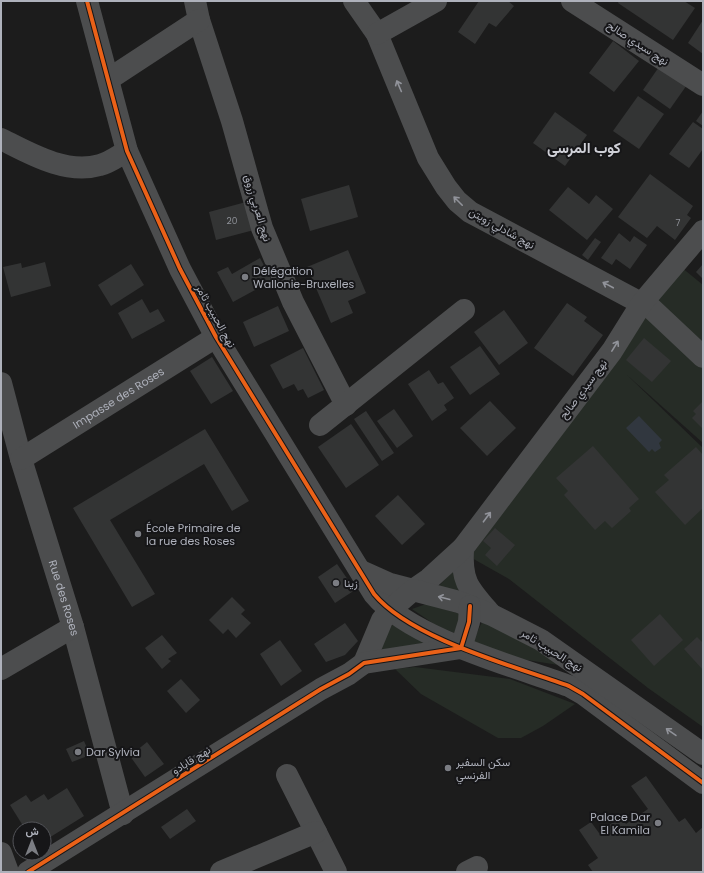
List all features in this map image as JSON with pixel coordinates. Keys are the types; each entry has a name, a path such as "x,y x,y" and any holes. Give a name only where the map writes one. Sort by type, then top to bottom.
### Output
{"street":[{"name":"نهج الحبيب ثامر","path":"87,1 109,79 127,152 180,269 216,337 374,594 390,610 430,634 461,648 569,686 583,694 703,783"},
{"name":"نهج شادلي زويتن","path":"354,1 377,34 428,158 457,201 470,212 652,309 703,357"},
{"path":"377,34 436,1"},
{"name":"نهج سيدي صالح","path":"572,1 703,85"},
{"path":"109,79 197,11"},
{"name":"نهج العربي زروق","path":"197,11 232,121 262,228 293,302 346,405"},
{"path":"1,139 27,152 54,162 85,168 100,165 127,152"},
{"name":"نهج سيدي صالح","path":"413,590 428,580 463,548 612,351 642,303 703,231"},
{"path":"320,425 464,310"},
{"name":"Impasse des Roses","path":"21,460 216,337"},
{"name":"Rue des Roses","path":"1,383 21,460 73,627 123,814"},
{"path":"463,548 463,569 469,589 492,616"},
{"name":"نهج الحبيب ثامر","path":"361,571 390,584 470,606 550,646 703,754"},
{"path":"413,590 390,610 378,626 364,663 461,648 469,622 470,606"},
{"path":"1,669 73,627"},
{"name":"نهج قابادو","path":"28,872 321,689 349,674 364,663"},
{"path":"287,775 336,872"},
{"path":"221,872 316,832"},
{"path":"1,853 8,872"}],"shaded area":[{"path":"681,267 703,285 703,347 656,303"},
{"path":"648,314 703,367 703,443 627,375 703,448 703,727 648,688 509,579 470,557"},
{"path":"639,416 662,440 659,443 661,448 655,452 652,449 649,452 626,428"},
{"path":"457,566 464,595 436,589"},
{"path":"426,604 464,615 456,634 434,624 412,609"},
{"path":"394,621 433,645 379,650"},
{"path":"482,622 498,626 565,666 514,658 473,641"},
{"path":"415,667 510,679 575,704 543,726 521,738 498,738 421,694 395,669"}],"building":[{"path":"479,1 508,1 514,6 496,27 489,23 475,44 458,32"},
{"path":"619,1 684,1 695,8 673,40 618,3"},
{"path":"703,20 703,54 688,43"},
{"path":"613,41 639,61 614,92 589,73"},
{"path":"661,64 689,82 670,109 643,90"},
{"path":"638,96 664,114 639,149 613,131"},
{"path":"703,111 703,126 696,121"},
{"path":"555,112 587,135 565,166 533,143"},
{"path":"693,122 703,129 703,149 689,168 669,154"},
{"path":"650,174 693,206 687,215 691,218 675,240 657,226 647,238 618,217"},
{"path":"349,185 358,217 310,231 301,199"},
{"path":"568,187 589,204 596,195 613,209 587,240 549,210"},
{"name":"Délégation Wallonie-Bruxelles","path":"246,202 254,230 216,240 209,212"},
{"path":"619,233 630,242 634,236 647,245 630,269 616,259 612,265 601,258"},
{"path":"595,238 601,242 588,260 582,255"},
{"path":"348,250 366,293 348,301 353,313 331,323 307,267"},
{"name":"Délégation Wallonie-Bruxelles","path":"260,258 272,281 233,302 217,272 228,267 232,274"},
{"path":"45,262 51,286 11,297 3,267 21,263 22,268"},
{"path":"131,264 144,285 111,306 98,285"},
{"path":"703,264 703,279 696,272"},
{"path":"142,299 150,313 158,309 165,321 132,339 118,313"},
{"path":"567,303 587,317 584,321 603,335 573,376 534,348"},
{"path":"278,306 289,331 254,347 243,322"},
{"path":"504,310 528,343 499,365 474,332"},
{"path":"644,338 671,361 652,382 626,360"},
{"path":"480,346 500,374 470,395 450,367"},
{"path":"303,348 324,390 308,398 303,389 298,391 294,384 283,389 270,365"},
{"path":"212,357 233,391 211,404 190,371"},
{"path":"429,370 438,384 443,382 454,398 444,405 447,410 432,421 408,384"},
{"path":"490,401 516,428 487,456 460,428"},
{"path":"703,401 703,429 692,418 696,414 693,411"},
{"path":"394,409 413,436 397,448 377,421"},
{"path":"366,411 394,453 382,461 354,419"},
{"path":"351,424 379,465 346,488 318,447"},
{"path":"205,429 249,501 232,511 204,464 110,520 155,594 132,607 73,508"},
{"path":"593,446 639,499 629,508 631,511 612,528 605,521 595,530 564,495 568,491 556,478"},
{"path":"696,447 703,455 703,508 685,525 655,492 669,480 664,475"},
{"path":"398,495 425,524 402,545 375,516"},
{"path":"495,528 515,545 497,566 485,555 491,548 483,541"},
{"name":"زينا","path":"337,564 355,590 335,603 318,577"},
{"path":"232,597 245,610 241,614 251,623 236,638 228,629 223,634 209,620"},
{"path":"660,614 683,640 654,666 631,640"},
{"path":"345,623 358,641 345,655 326,662 314,644"},
{"path":"162,635 177,653 168,659 171,661 162,669 145,648"},
{"path":"697,637 703,643 703,670 684,649"},
{"path":"280,640 302,671 281,686 260,654"},
{"path":"181,679 200,700 186,713 167,691"},
{"name":"Dar Sylvia","path":"84,741 90,755 72,762 66,749"},
{"path":"147,742 164,764 145,777 130,756"},
{"name":"Palace Dar El Kamila","path":"646,776 679,822 685,818 696,833 703,827 703,872 593,872 588,865 598,858 579,830 591,822 599,833 620,817 626,824 648,809 631,786"},
{"path":"67,788 84,816 52,836 52,821 20,821 10,805 26,795 31,802 44,794 48,800"},
{"path":"187,809 196,821 170,839 161,827"}],"cycle path":[{"path":"87,1 127,151 180,269 216,337 374,594 391,610 412,625 437,638 493,660 569,686 583,694 703,783"},
{"path":"28,872 321,689 349,674 364,663 461,648 469,622 470,606"}],"place":[{"name":"Délégation Wallonie-Bruxelles","path":"245,277"},
{"name":"École Primaire de la rue des Roses","path":"138,534"},
{"name":"زينا","path":"336,583"},
{"name":"Dar Sylvia","path":"78,752"},
{"name":"سكن السفير الفرنسي","path":"448,768"},
{"name":"Palace Dar El Kamila","path":"658,823"}],"district":[{"name":"كوب المرسى","path":"584,148"}]}
